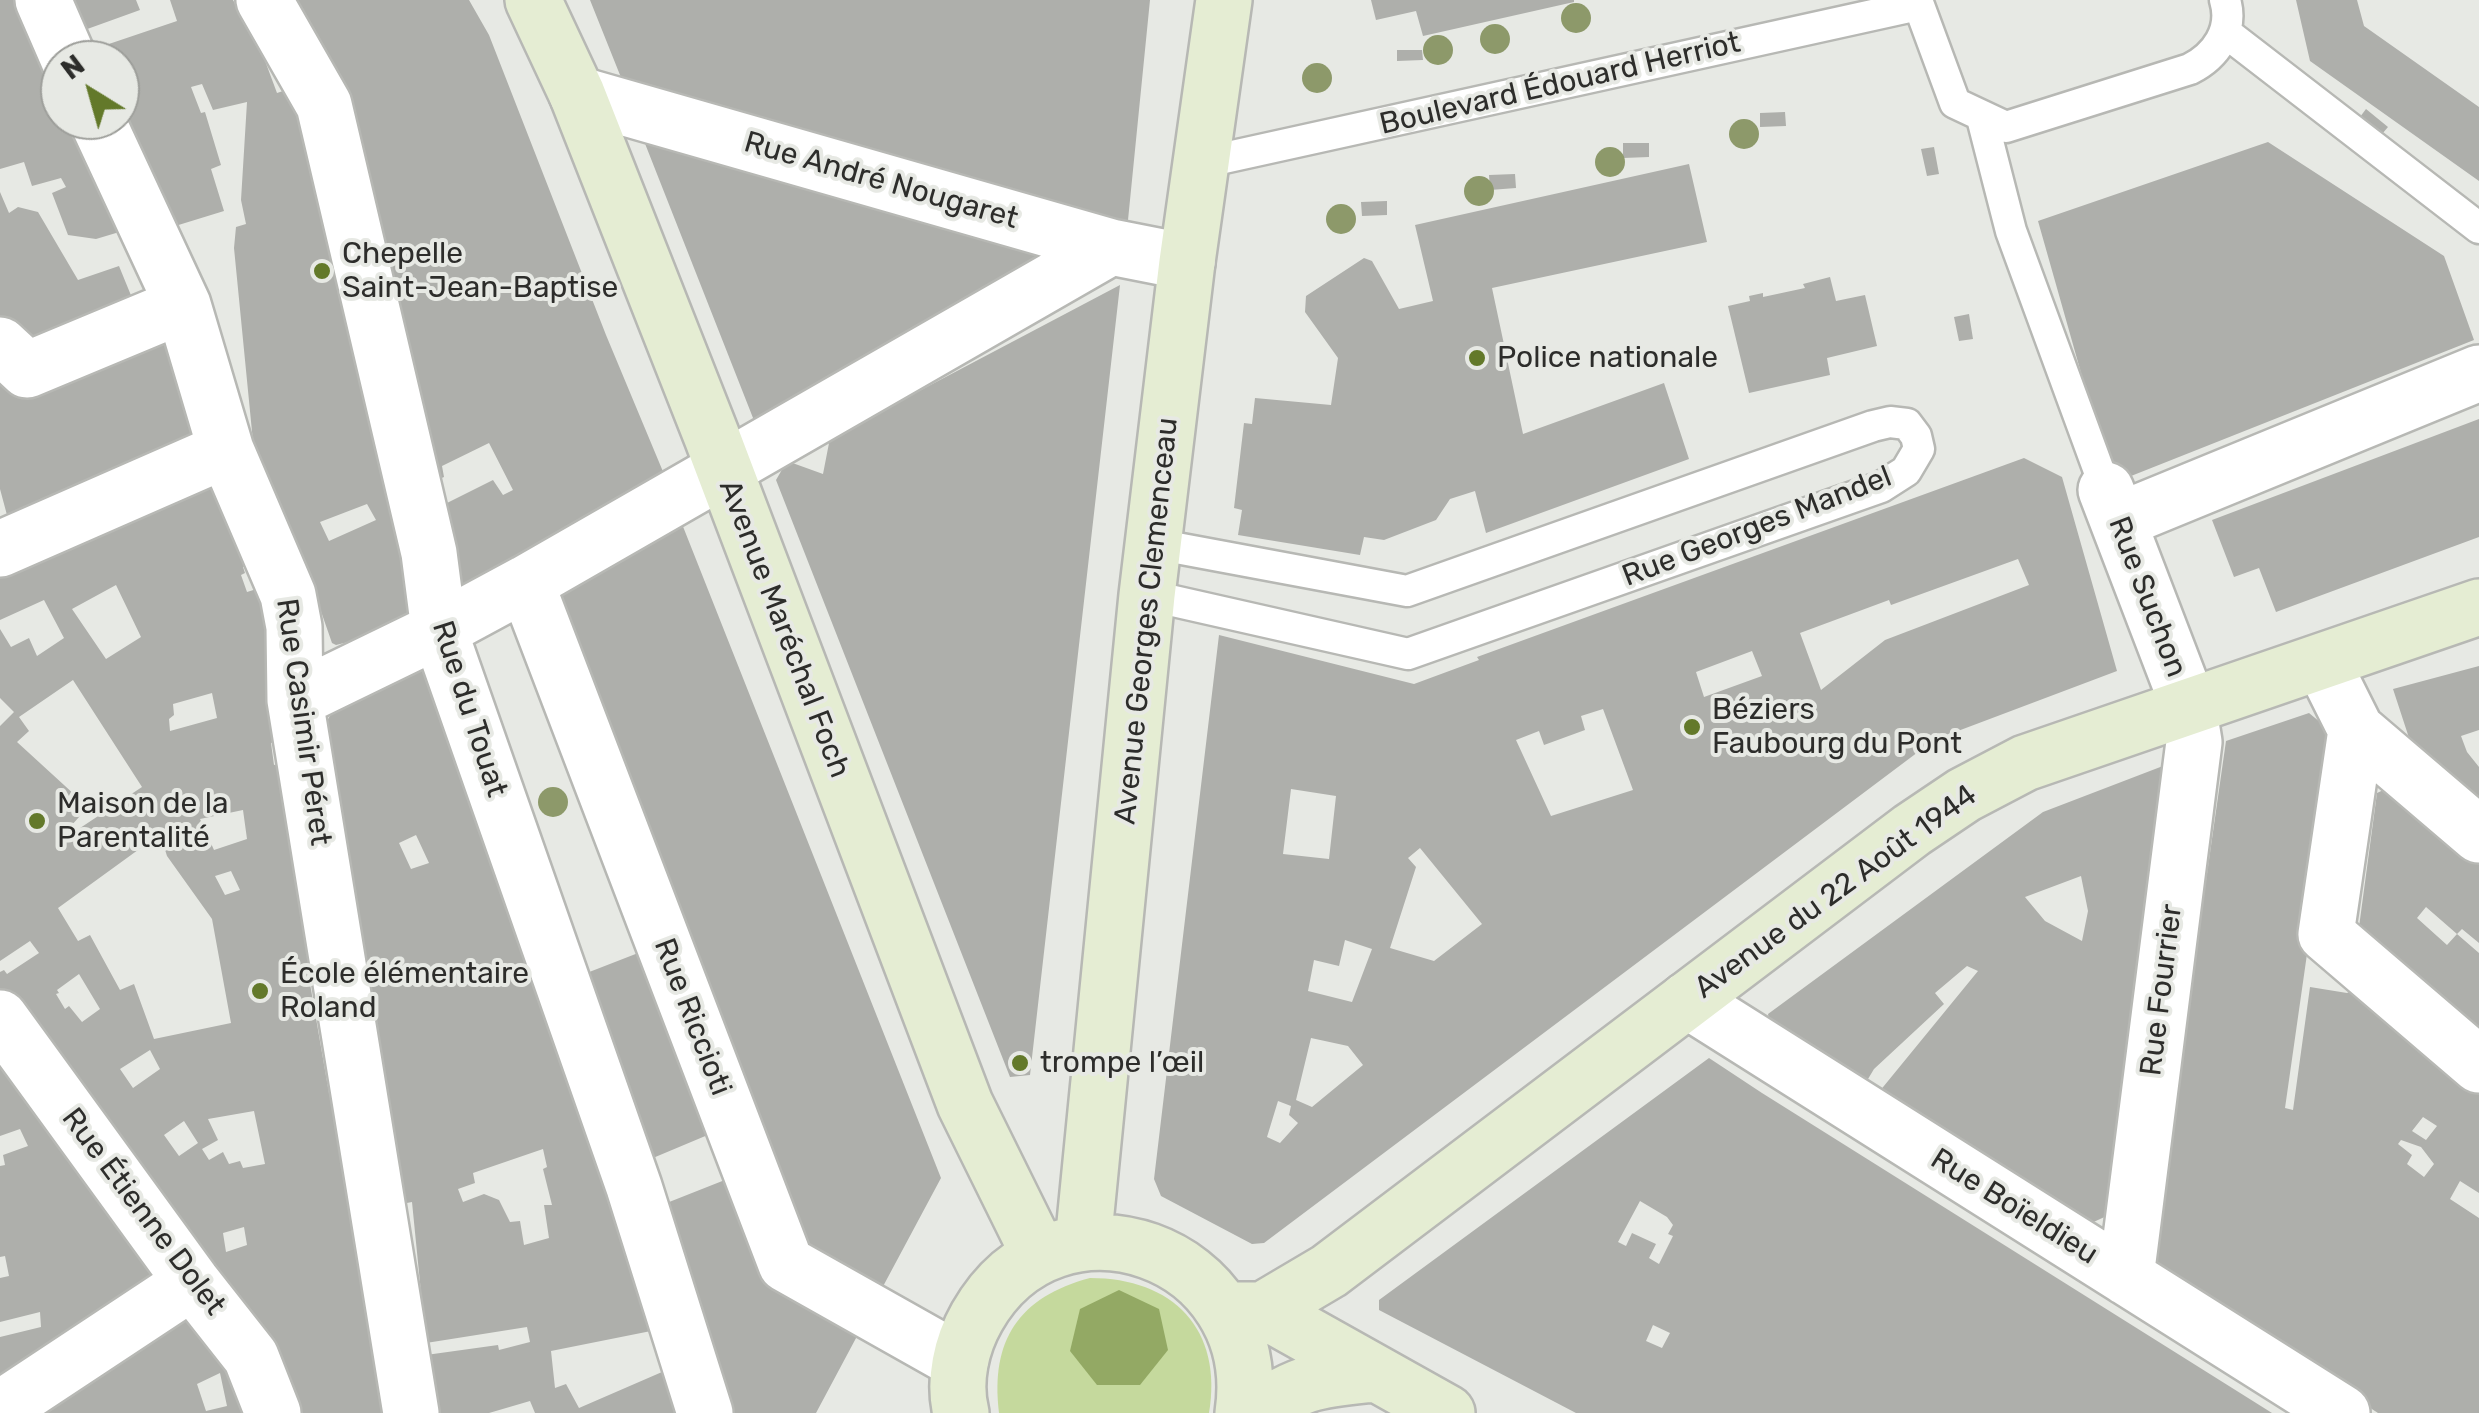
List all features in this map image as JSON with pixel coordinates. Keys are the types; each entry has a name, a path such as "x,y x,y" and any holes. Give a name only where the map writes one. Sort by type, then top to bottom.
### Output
{"main road":[{"name":"Avenue Maréchal Foch","path":"532,0 576,94 965,1104 1062,1250"},
{"name":"Avenue Georges Clemenceau","path":"1062,1250 1187,262 1224,0"},
{"name":"Avenue du 22 Août 1944","path":"1244,1310 1329,1271 1912,830 1964,795 2025,763 2479,607"},
{"path":"960,1388 970,1329 987,1300 1011,1274 1062,1250 1124,1244 1164,1256 1244,1310 1447,1413"},
{"path":"1242,1413 1246,1387 1241,1347 1244,1310"},
{"path":"1257,1413 1281,1394 1322,1378 1376,1374"}],"street":[{"path":"43,0 61,40"},
{"name":"Rue du Touat","path":"264,0 324,105 429,552 440,630 634,1187 704,1413"},
{"name":"Rue André Nougaret","path":"576,94 1110,247 1187,262"},
{"name":"Rue Casimir Péret","path":"106,140 183,305 226,450 288,595 294,627 295,700 411,1413"},
{"path":"295,700 440,630 526,583 1110,247"},
{"path":"0,345 27,370 183,305"},
{"path":"2112,505 2479,373"},
{"path":"0,550 226,450"},
{"name":"Rue Suchon","path":"2112,505 2188,704"},
{"name":"Rue Riccioti","path":"526,583 786,1264 960,1388"},
{"path":"2322,662 2356,730 2479,836"},
{"name":"Rue Fourrier","path":"2126,1277 2194,742 2188,704"},
{"path":"2356,730 2326,934 2479,1065"},
{"name":"Rue Boïeldieu","path":"1687,1000 2342,1413"},
{"name":"Rue Étienne Dolet","path":"0,1018 192,1282 251,1356 273,1413"},
{"path":"0,1409 192,1282"}],"lane":[{"path":"1918,3 1955,103 2006,128 2211,58 2225,32 2225,0"},
{"name":"Boulevard Édouard Herriot","path":"1201,163 1918,3"},
{"path":"2225,32 2479,228"},
{"path":"1982,118 2011,231 2112,505"},
{"name":"Rue Georges Mandel","path":"1907,424 1920,449 1906,471 1881,487 1408,654 1151,570 1407,591 1873,426 1907,424"}],"shaded area":[{"path":"1090,1278 1146,1287 1186,1314 1208,1356 1209,1413 999,1413 999,1364 1014,1325 1045,1297"},
{"path":"1119,1290 1159,1309 1168,1350 1140,1385 1097,1385 1070,1351 1080,1309"}],"building":[{"path":"0,0 18,0 40,47 40,140 88,140 126,230 96,239 68,235 52,193 66,187 61,178 32,186 24,162 0,169"},
{"path":"64,0 136,0 140,10 79,32"},
{"path":"170,0 233,0 264,58 277,93 292,88 361,366 367,409 415,612 373,636 332,643 316,597 255,462 234,248 236,227 246,224 241,200 247,102 213,110 202,84 191,87 201,113 205,112 221,165 211,169 224,211 172,227 137,140 140,140 140,40 121,40 177,21","holes":["367,504 376,520 329,541 320,522"]},
{"path":"287,0 469,0 489,35 664,474 462,591 439,507 493,480 503,495 513,490 489,443 442,466 444,477 432,482"},
{"path":"590,0 1150,0 1127,230 622,80"},
{"path":"1371,0 1574,2 1423,36 1416,11 1376,20"},
{"path":"2296,0 2357,0 2364,26 2479,107 2479,181 2310,61"},
{"path":"1397,50 1422,50 1423,60 1397,61"},
{"path":"2366,109 2388,127 2382,134 2360,117"},
{"path":"1785,112 1786,126 1760,127 1760,113"},
{"path":"644,141 1036,251 1040,279 755,423"},
{"path":"2268,142 2444,256 2474,340 2126,478 2106,461 2038,221"},
{"path":"1623,143 1649,143 1649,157 1623,158"},
{"path":"1934,147 1939,174 1927,176 1921,149"},
{"path":"1689,164 1707,242 1492,288 1523,434 1664,383 1689,459 1486,533 1475,491 1450,499 1436,520 1384,540 1364,537 1360,555 1238,535 1242,510 1234,508 1244,423 1252,424 1255,398 1331,405 1338,358 1305,312 1306,296 1364,258 1372,261 1399,309 1433,301 1415,225"},
{"path":"1515,174 1516,188 1490,190 1489,175"},
{"path":"0,192 9,213 18,207 38,212 78,280 119,266 139,315 18,354 0,336"},
{"path":"1387,201 1387,215 1362,216 1361,202"},
{"path":"1830,277 1836,301 1865,295 1877,346 1827,358 1830,375 1749,393 1728,306 1750,301 1749,296 1805,288 1803,284"},
{"path":"1120,285 1030,1075 1010,1077 776,480 787,461 823,474 830,438"},
{"path":"1969,314 1973,339 1959,341 1954,317"},
{"path":"166,326 199,434 11,530 0,489 0,359"},
{"path":"2479,419 2479,537 2276,612 2259,568 2234,577 2212,520"},
{"path":"2024,458 2062,477 2117,671 1934,740 1264,1243 1252,1244 1161,1196 1154,1179 1219,635 1414,684 1479,660 1477,657","holes":["2018,559 2029,585 1885,640 1821,690 1800,633 1889,600 1891,605","1752,651 1762,676 1704,697 1696,672","1603,709 1633,790 1551,816 1516,740 1539,731 1544,745 1585,730 1581,716","1291,789 1336,796 1329,859 1283,854","1420,848 1482,924 1434,961 1390,948 1416,867 1408,858","1345,940 1372,949 1352,1002 1308,991 1314,960 1339,966","1311,1038 1348,1046 1363,1065 1312,1107 1296,1100","1278,1101 1291,1106 1289,1115 1298,1123 1280,1143 1267,1137"]},
{"path":"214,477 255,562 243,567 245,573 241,575 247,592 263,587 279,741 271,743 274,765 284,762 313,892 298,896 312,977 309,978 329,1093 342,1090 396,1413 303,1413 0,997 0,972 4,970 7,974 39,953 30,941 0,961 0,726 14,712 0,698 0,629 11,647 29,638 37,656 64,638 44,600 0,620 0,573","holes":["116,585 141,637 106,659 72,609","73,680 142,787 65,838 62,836 88,807 17,742 29,731 19,717","212,693 217,718 170,731 169,719 174,715 173,704","243,810 247,839 214,850 200,819","160,834 167,856 212,919 231,1023 154,1039 134,984 120,990 90,935 78,941 58,908","231,871 240,890 225,895 215,876","79,974 100,1009 82,1022 69,1006 65,1009 56,994","150,1050 160,1069 133,1088 120,1069","254,1111 265,1164 243,1168 240,1161 229,1164 223,1152 209,1160 202,1149 218,1140 208,1119","184,1121 198,1143 179,1156 164,1135","244,1227 247,1245 226,1252 223,1233"]},
{"path":"682,524 941,1178 880,1292 814,1256 804,1237 550,594"},
{"path":"424,664 557,1018 651,1331 551,1351 555,1388 566,1384 579,1408 662,1372 679,1413 535,1413 530,1401 489,1413 433,1413 426,1355 498,1345 499,1350 530,1342 527,1327 426,1343 412,1202 391,1206 321,732 332,712","holes":["416,835 429,863 411,869 399,843","543,1149 547,1167 543,1169 552,1205 544,1205 549,1238 524,1245 520,1221 510,1222 499,1200 484,1194 463,1202 458,1189 475,1183 473,1173"]},
{"path":"2479,666 2479,730 2461,736 2479,767 2479,802 2411,744 2393,689"},
{"path":"2309,713 2338,737 2285,1108 2293,1110 2310,987 2347,993 2353,990 2479,1089 2479,1193 2460,1181 2450,1199 2479,1218 2479,1413 2378,1413 2151,1265 2226,741","holes":["2423,1117 2437,1126 2426,1140 2412,1131","2401,1140 2421,1147 2434,1164 2424,1177 2407,1164 2412,1155 2398,1144"]},
{"path":"2176,761 2111,1214 2087,1225 1879,1092 1978,971 1967,966 1935,993 1944,1004 1874,1069 1865,1084 1770,1025 1768,1014 2043,812","holes":["2081,876 2088,911 2082,941 2045,921 2025,897"]},
{"path":"2392,786 2479,861 2479,943 2462,929 2457,934 2479,953 2479,1031 2359,927 2377,793","holes":["2426,907 2457,934 2447,945 2417,918"]},
{"path":"651,948 722,1129 641,1163 579,976"},
{"path":"0,1040 176,1283 0,1397 0,1337 41,1327 40,1312 0,1322 0,1278 9,1276 5,1256 0,1257 0,1166 5,1165 3,1155 28,1146 20,1129 0,1136"},
{"path":"1709,1058 2272,1413 1576,1413 1379,1310 1379,1300","holes":["1640,1201 1673,1225 1668,1234 1673,1236 1659,1264 1649,1258 1656,1244 1632,1233 1626,1246 1618,1242","1653,1325 1670,1333 1662,1348 1646,1341"]},
{"path":"740,1174 863,1325 816,1413 718,1413 654,1208"},
{"path":"202,1304 251,1413 47,1413 137,1346","holes":["220,1373 227,1406 206,1411 197,1384"]}],"place":[{"name":"Chepelle Saint-Jean-Baptise","path":"322,271"},
{"name":"Police nationale","path":"1477,358"},
{"name":"Béziers Faubourg du Pont","path":"1692,727"},
{"name":"Maison de la Parentalité","path":"37,821"},
{"name":"École élémentaire Roland","path":"260,991"},
{"name":"trompe l’œil","path":"1020,1063"}]}
